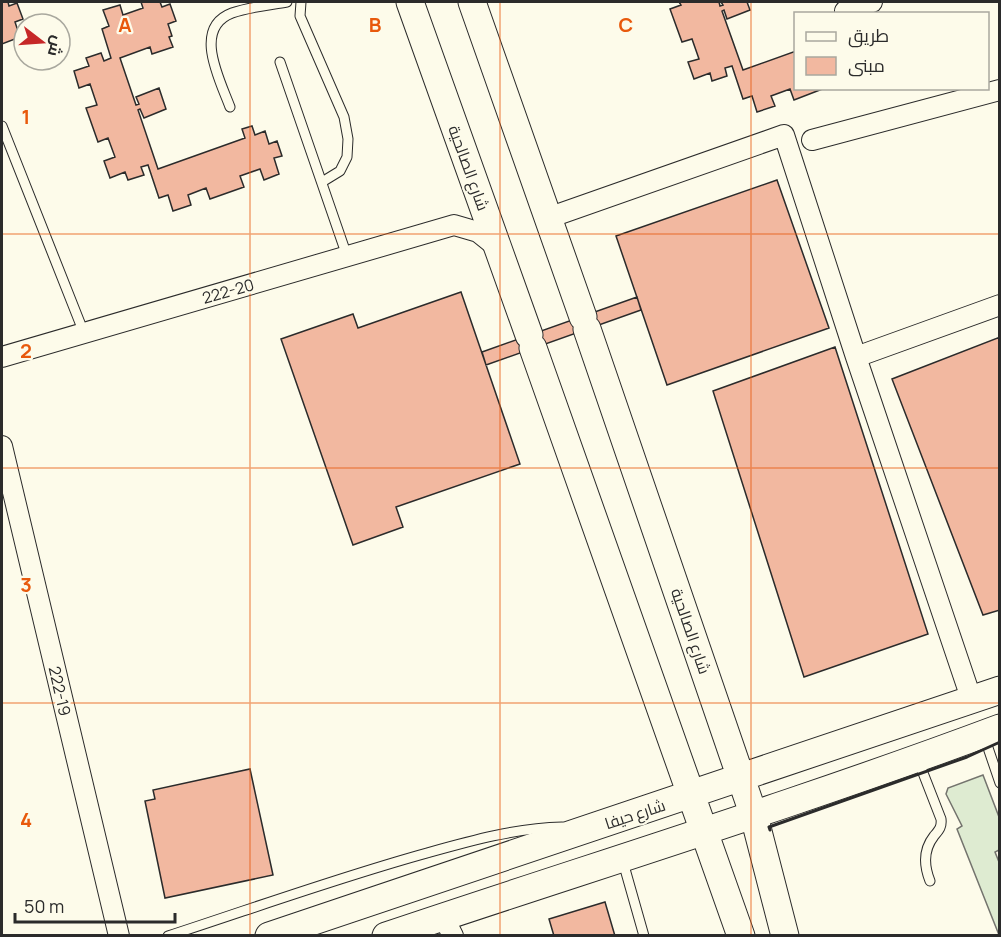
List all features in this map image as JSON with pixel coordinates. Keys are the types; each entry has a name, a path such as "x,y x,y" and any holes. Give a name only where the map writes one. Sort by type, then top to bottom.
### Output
{"main road":[{"name":"شارع الصالحية","path":"410,2 741,936"},
{"name":"شارع الصالحية","path":"472,2 754,816 785,936"},
{"name":"شارع حيفا","path":"269,936 972,701 999,690"},
{"path":"386,936 448,926 621,857 754,816 991,731"}],"street":[{"path":"845,11 872,2"},
{"path":"812,140 999,90"},
{"path":"548,218 784,135 972,701"},
{"path":"475,183 469,206 454,225 478,232 498,248"},
{"name":"222-20","path":"2,357 454,225"},
{"path":"856,357 999,305"},
{"name":"222-19","path":"2,446 119,936"}],"lane":[{"path":"230,108 209,41 217,24 231,13 287,2"},
{"path":"300,2 300,16 344,117 348,139 347,157 340,171 322,182"},
{"path":"280,62 347,256"},
{"path":"2,126 84,333"},
{"path":"991,731 999,783"},
{"path":"917,758 942,825 930,842 926,855 926,870 930,882"},
{"path":"168,936 388,864 474,840 550,827 597,826"},
{"path":"621,857 644,936"}],"green space":[{"path":"983,775 999,817 999,850 995,852 999,862 999,935 957,829 962,826 946,794 948,788"}],"building":[{"path":"2,2 8,2 9,6 17,3 20,12 12,12 12,40 2,44"},
{"path":"141,2 160,2 162,7 170,4 176,21 168,24 173,47 152,54 150,47 120,58 136,105 139,104 136,97 159,88 166,109 144,118 140,109 138,110 158,169 245,138 242,129 252,126 255,135 265,131 269,144 277,141 282,156 274,158 279,174 264,180 260,169 240,176 244,187 210,199 206,188 188,195 191,205 173,211 168,195 159,198 148,165 141,167 144,175 128,180 125,172 110,178 104,161 115,157 108,138 98,142 86,108 97,105 90,84 79,88 74,71 89,66 86,58 101,53 104,61 111,58 102,29 109,26 103,10 120,5 123,15 143,8"},
{"path":"679,2 719,2 720,6 723,5 721,2 747,2 750,10 727,19 724,10 722,11 743,70 794,52 794,90 820,90 794,100 790,89 771,96 775,106 757,112 752,96 743,99 732,66 725,68 727,76 712,81 710,73 694,79 688,62 699,59 692,39 682,42 670,9 681,5"},
{"path":"777,180 829,328 667,385 616,236"},
{"path":"461,292 520,464 396,507 403,527 353,545 281,339 353,314 358,328"},
{"path":"637,297 641,310 486,365 482,352"},
{"path":"1000,337 1000,610 983,615 892,379"},
{"path":"835,347 928,634 804,677 713,391"},
{"path":"250,769 273,875 165,898 145,801 155,799 153,790"},
{"path":"605,902 615,936 554,936 549,919"}],"wall":[{"path":"770,830 769,827 967,757 1000,742"}]}
